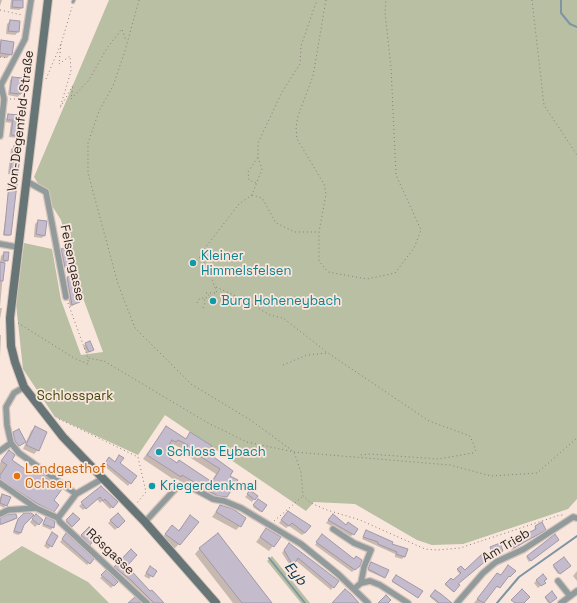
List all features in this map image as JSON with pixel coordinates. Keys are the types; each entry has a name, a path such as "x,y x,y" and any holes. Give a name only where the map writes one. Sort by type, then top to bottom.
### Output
{"main road":[{"name":"Von-Degenfeld-Straße","path":"48,0 10,318 10,332 15,362 24,387 63,437 144,522 216,603"}],"street":[{"path":"0,136 4,99 0,84 25,39 31,0"},
{"name":"Felsengasse","path":"26,181 46,192 66,297"},
{"path":"0,244 18,247"},
{"path":"24,387 14,392 3,407 11,443 19,452 76,494"},
{"path":"0,451 11,443"},
{"path":"0,484 36,508 58,518 76,494 102,479"},
{"path":"144,522 178,486 189,486 213,499 224,501 241,508 301,544 322,560 368,603"},
{"path":"0,514 8,510 36,508"},
{"name":"Am Trieb","path":"457,603 483,573 496,562 524,550 575,517"},
{"name":"Rösgasse","path":"58,518 60,522 85,543 147,603"},
{"path":"333,529 354,543 371,550 364,567 361,583"},
{"path":"558,581 570,596"},
{"path":"354,589 361,583 370,582 380,585 408,603"},
{"path":"562,603 577,591"}],"path":[{"path":"139,0 126,42 125,51 113,86 99,111 88,143 88,173 118,284 135,328 192,384 252,421 294,452 301,472 302,496 311,503 327,510 360,520 425,549 460,548 560,515 575,517"},
{"path":"193,263 200,257 205,248 239,204 252,195 262,170 258,157 258,143 282,92 300,64 301,46 317,0"},
{"path":"326,0 313,76 298,116 296,127 297,139 303,153 316,169 324,184 324,206 319,232 319,261 328,272 367,279 395,273 414,248 421,230 396,175 391,67 385,13 386,0"},
{"path":"532,0 544,105 577,155"},
{"path":"46,80 61,44 74,1"},
{"path":"0,10 29,16"},
{"path":"61,44 59,64 70,56 71,71 60,108 73,84 71,99 89,80 107,48 122,29 126,42"},
{"path":"0,57 14,59"},
{"path":"4,99 36,99"},
{"path":"256,184 249,180 248,172 258,157"},
{"path":"252,195 262,198 276,223 295,232 319,232"},
{"path":"197,303 200,298 211,297 206,293 217,293 208,268 200,257"},
{"path":"216,287 270,314 283,318 328,353 430,421 470,436 476,450 473,453 438,459 369,454 358,456"},
{"name":"Felsengasse","path":"66,297 88,358"},
{"path":"203,308 205,303 204,298"},
{"path":"15,322 74,358 88,364 88,358 104,361 208,423 247,442 294,452 336,456 358,456 450,465 490,476 537,473 577,438"},
{"path":"283,365 307,355 328,353"},
{"path":"56,418 138,457 146,492 132,509"},
{"path":"270,525 302,496"}],"green space":[{"name":"Schlosspark","path":"109,0 577,0 577,499 568,509 463,544 432,545 417,540 355,504 314,502 306,511 165,415 138,455 55,417 23,369 16,304 24,243 52,249 61,300 81,355 103,352 83,298 61,220 34,177"},
{"path":"22,546 88,582 109,603 0,603 0,561"},
{"path":"272,556 310,603 301,603 267,561"}],"building":[{"path":"13,0 23,0 23,8 12,7"},
{"path":"10,20 20,21 19,32 8,31"},
{"path":"1,40 14,42 12,55 0,53"},
{"path":"12,77 23,78 21,94 10,93"},
{"path":"8,114 19,115 18,128 21,128 21,136 11,135 13,120 7,120"},
{"path":"14,146 21,146 18,173 10,172"},
{"path":"9,184 17,184 11,235 4,235"},
{"path":"38,220 47,221 45,236 36,234"},
{"path":"66,248 72,266 65,267 61,249"},
{"path":"4,252 9,252 8,261 3,260"},
{"path":"0,262 5,263 3,281 0,281"},
{"path":"73,276 80,302 72,305 67,277"},
{"path":"90,341 94,350 89,352 85,343"},
{"path":"35,426 47,432 39,451 26,445"},
{"path":"166,426 186,439 190,432 212,446 207,452 233,471 230,476 238,480 227,497 218,496 182,475 181,477 147,455","holes":["172,440 176,442 178,440 188,445 187,448 220,469 212,482 179,460 177,463 167,456 170,453 166,450"]},
{"path":"19,429 26,442 19,446 15,441 13,432"},
{"path":"9,450 15,455 12,460 31,473 34,469 62,489 54,500 59,505 54,512 38,504 0,479 0,475 7,465 1,461"},
{"path":"119,455 124,458 120,463 137,476 131,484 105,463 109,457 115,462"},
{"path":"101,486 118,502 113,508 105,499 103,501 100,497 86,509 81,502"},
{"path":"250,490 258,496 255,500 247,494"},
{"path":"2,494 11,497 7,506 0,503"},
{"path":"258,499 267,505 262,512 253,505"},
{"path":"220,505 233,509 246,518 241,527 216,512"},
{"path":"288,511 311,526 305,533 292,523 289,526 281,520"},
{"path":"24,513 31,513 34,515 24,525 21,533 14,531 18,519"},
{"path":"73,513 80,519 72,527 66,520"},
{"path":"118,513 125,521 118,528 110,520"},
{"path":"9,514 16,514 17,518 0,524 0,518"},
{"path":"36,514 43,520 39,525 32,519"},
{"path":"333,514 346,525 348,522 358,529 354,535 328,520"},
{"path":"190,515 199,522 180,545 165,534 172,525 179,531"},
{"path":"46,517 55,521 54,528 43,524"},
{"path":"542,522 546,530 514,548 510,542 536,529 535,526"},
{"path":"89,527 98,536 90,545 81,535"},
{"path":"266,528 281,537 274,547 260,537"},
{"path":"366,530 393,542 392,544 408,549 405,557 396,554 397,552 378,544 378,542 363,537"},
{"path":"52,532 58,536 52,547 46,543"},
{"path":"66,533 94,559 90,564 62,539"},
{"path":"218,533 272,603 242,603 199,548"},
{"path":"322,534 354,559 356,556 362,560 360,566 355,570 316,542"},
{"path":"555,534 559,540 531,561 527,556"},
{"path":"289,543 339,581 334,588 298,558 293,566 284,550"},
{"path":"500,543 503,551 493,555 490,547"},
{"path":"131,549 137,555 127,566 150,591 152,590 164,603 154,603 131,580 114,567"},
{"path":"482,554 487,560 458,584 460,585 454,592 445,584 451,578 453,580 461,573 457,569 461,566 465,570"},
{"path":"564,557 571,566 560,574 553,565"},
{"path":"371,562 389,570 385,578 368,569"},
{"path":"508,565 516,571 510,577 509,576 500,588 497,586 484,603 477,599 497,573 501,575"},
{"path":"150,566 157,571 153,577 146,573"},
{"path":"106,570 118,582 114,586 101,575"},
{"path":"543,574 547,579 544,581 546,583 541,586 536,580"},
{"path":"396,575 423,591 418,598 392,581"},
{"path":"345,589 351,594 359,603 332,603"},
{"path":"522,589 530,597 524,603 515,603 511,600"},
{"path":"435,590 452,603 439,603 430,596"},
{"path":"552,591 557,598 550,603 545,597"},
{"path":"386,595 391,600 388,603 378,603"},
{"path":"135,597 141,603 128,603"}],"waterway":[{"path":"561,0 561,13 570,24 577,27"},
{"path":"497,603 519,577 577,536"},
{"name":"Eyb","path":"269,558 305,603"}],"place":[{"name":"Kleiner Himmelsfelsen","path":"193,263"},
{"name":"Burg Hoheneybach","path":"213,301"},
{"name":"Schloss Eybach","path":"159,452"},
{"name":"Landgasthof Ochsen","path":"17,476"},
{"name":"Kriegerdenkmal","path":"152,486"}]}
